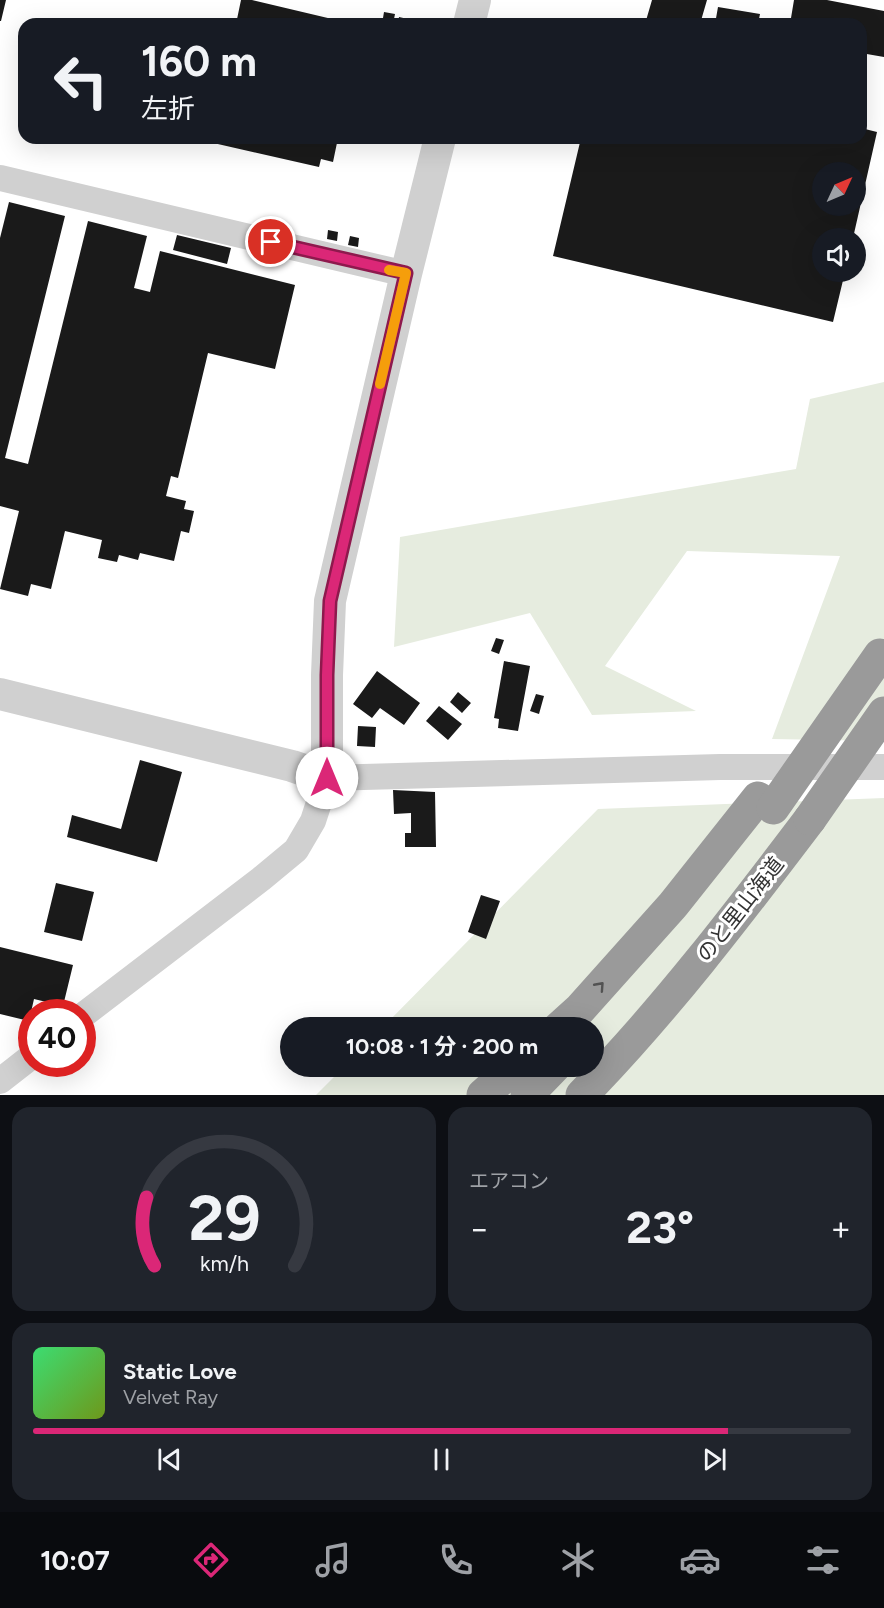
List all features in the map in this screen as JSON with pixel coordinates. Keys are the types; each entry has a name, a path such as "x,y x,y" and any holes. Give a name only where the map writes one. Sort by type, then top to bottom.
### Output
{"highway":[{"path":"571,1017 765,803 839,715 882,652"},
{"name":"のと里山海道","path":"582,1095 653,1016 777,862 884,713"},
{"name":"のと里山海道","path":"601,1017 679,927 765,803"},
{"path":"612,1095 677,1010 777,862"},
{"path":"483,1095 503,1077"},
{"path":"527,1095 544,1077"}],"street":[{"path":"470,18 475,0"},
{"path":"96,1005 296,850 313,821 327,778 330,601 406,273 438,144"},
{"path":"0,178 406,273"},
{"path":"0,694 292,766 327,778 720,767 884,767"},
{"path":"0,1081 18,1067"}],"shaded area":[{"path":"884,382 884,741 772,739 840,556 687,551 605,666 696,711 592,715 530,613 394,647 400,537 796,469 810,399"},
{"path":"884,798 884,1095 316,1095 334,1077 604,1077 604,1017 393,1017 598,809"}],"building":[{"path":"0,0 6,0 1,21 0,21"},
{"path":"241,0 252,0 328,18 237,18"},
{"path":"652,0 707,0 702,18 647,18"},
{"path":"794,0 827,0 884,11 884,57 867,54 867,18 791,18"},
{"path":"718,7 760,14 759,18 716,18"},
{"path":"384,12 395,14 394,18 383,18"},
{"path":"867,130 877,132 866,181 866,162 812,162 812,216 858,216 855,228 812,228 812,282 843,282 833,322 553,256 580,144 867,144"},
{"path":"218,144 337,144 333,162 321,159 319,167"},
{"path":"9,202 65,216 5,458 28,464 88,221 147,236 134,288 150,292 160,251 295,285 275,369 208,353 178,478 171,476 166,496 186,501 184,509 194,511 189,533 181,531 174,561 140,553 138,560 119,555 117,562 98,558 102,540 65,531 51,589 31,584 28,596 0,589 19,511 0,506 0,238"},
{"path":"328,230 338,232 337,241 327,239"},
{"path":"177,235 231,248 227,264 173,250"},
{"path":"350,236 359,238 358,247 348,245"},
{"path":"496,638 504,640 499,654 491,651"},
{"path":"504,661 530,666 518,731 498,728 499,719 494,718"},
{"path":"377,671 420,703 404,725 380,708 372,718 353,704"},
{"path":"458,692 471,703 462,713 450,702"},
{"path":"536,694 544,696 539,714 530,711"},
{"path":"439,706 462,724 448,740 426,721"},
{"path":"358,726 376,727 375,747 357,746"},
{"path":"140,760 182,772 157,862 67,837 72,815 121,829"},
{"path":"393,790 435,792 436,847 405,847 405,833 411,833 411,813 394,814"},
{"path":"56,883 94,892 82,941 44,932"},
{"path":"481,895 500,901 486,939 468,932"},
{"path":"0,947 73,965 65,999 18,999 18,1018 0,1014"}],"slow traffic":[{"path":"380,384 406,273 389,270"}],"route":[{"path":"271,242 406,273 330,601 327,778"}]}
